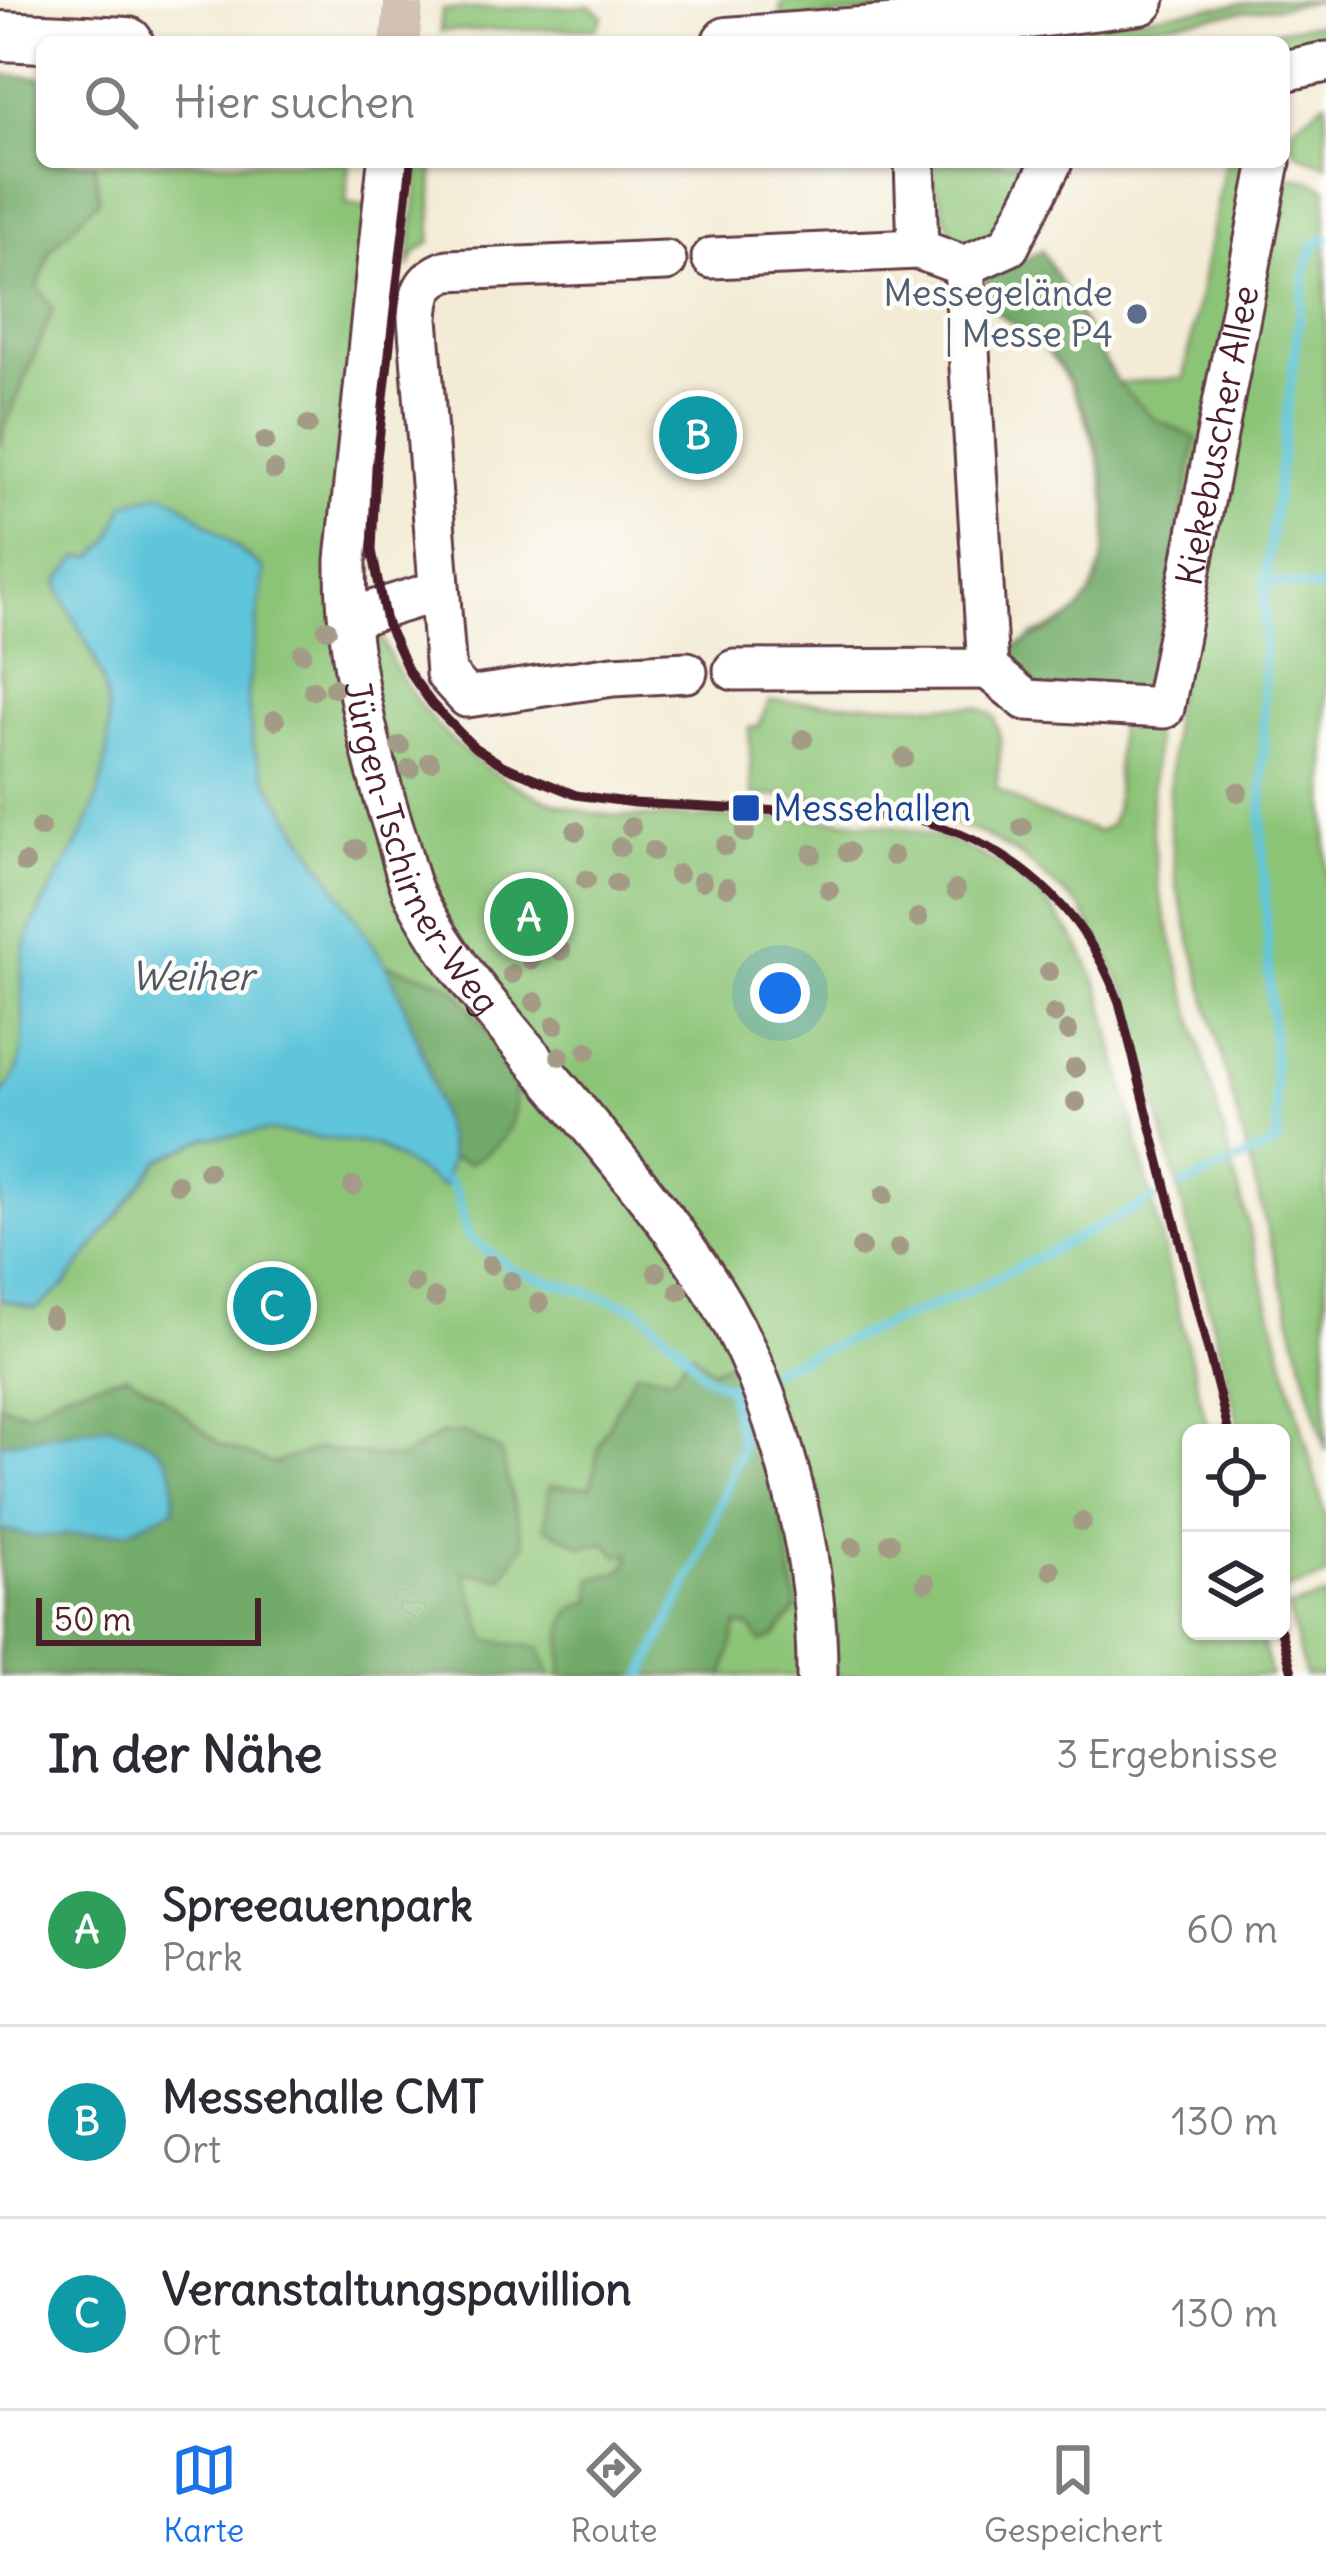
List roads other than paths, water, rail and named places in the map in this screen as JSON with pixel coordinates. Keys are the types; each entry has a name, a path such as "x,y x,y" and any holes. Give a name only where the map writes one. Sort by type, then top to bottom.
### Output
{"main road":[{"path":"808,36 915,28 1140,0"},
{"path":"0,36 36,38"}],"street":[{"name":"Jürgen-Tschirner-Weg","path":"387,168 346,560 366,729 413,893 460,970 583,1118 712,1287 762,1388 797,1512 818,1632 817,1676"},
{"path":"915,168 918,249"},
{"path":"712,259 918,249 964,266 1009,246 1049,168"},
{"name":"Kiekebuscher Allee","path":"988,669 1026,700 1163,708 1269,168"},
{"path":"666,261 448,270 429,277 421,291 418,318 446,674 467,697 613,676 687,672"},
{"path":"734,670 988,669 964,266"},
{"path":"350,618 438,591"}],"water":[{"name":"Weiher","path":"162,493 178,500 264,570 247,695 253,747 268,782 400,994 427,1065 451,1158 443,1187 376,1145 270,1131 207,1138 159,1161 64,1286 36,1309 0,1299 0,1095 12,1081 23,1045 22,965 28,936 88,821 103,777 109,732 97,665 57,583 79,557 94,557 111,539 125,503"},
{"path":"110,1425 162,1453 173,1474 174,1509 128,1531 35,1537 0,1529 0,1443"}],"waterway":[{"path":"1265,581 1306,267 1315,244 1326,238"},
{"path":"1183,1186 1278,1143 1262,839 1265,581 1326,590"},
{"path":"448,1180 468,1236 513,1270 638,1308 704,1375 728,1387 748,1379"},
{"path":"764,1373 970,1291 1154,1199"},
{"path":"643,1676 695,1568 742,1446 728,1387"}],"tunnel":[{"path":"401,36 404,0"}],"railway":[{"path":"410,168 376,467 372,550 386,622 409,672 474,747 504,766 576,795 634,803 912,818 981,844 1040,883 1086,936 1119,1002 1227,1424"},
{"path":"1283,1640 1293,1676"}],"place":[{"name":"Messegelände | Messe P4","path":"1137,314"},
{"name":"Messehalle CMT","path":"698,435"},
{"name":"Messehallen","path":"746,808"},
{"name":"Spreeauenpark","path":"529,917"},
{"name":"Veranstaltungspavillion","path":"272,1306"}]}
